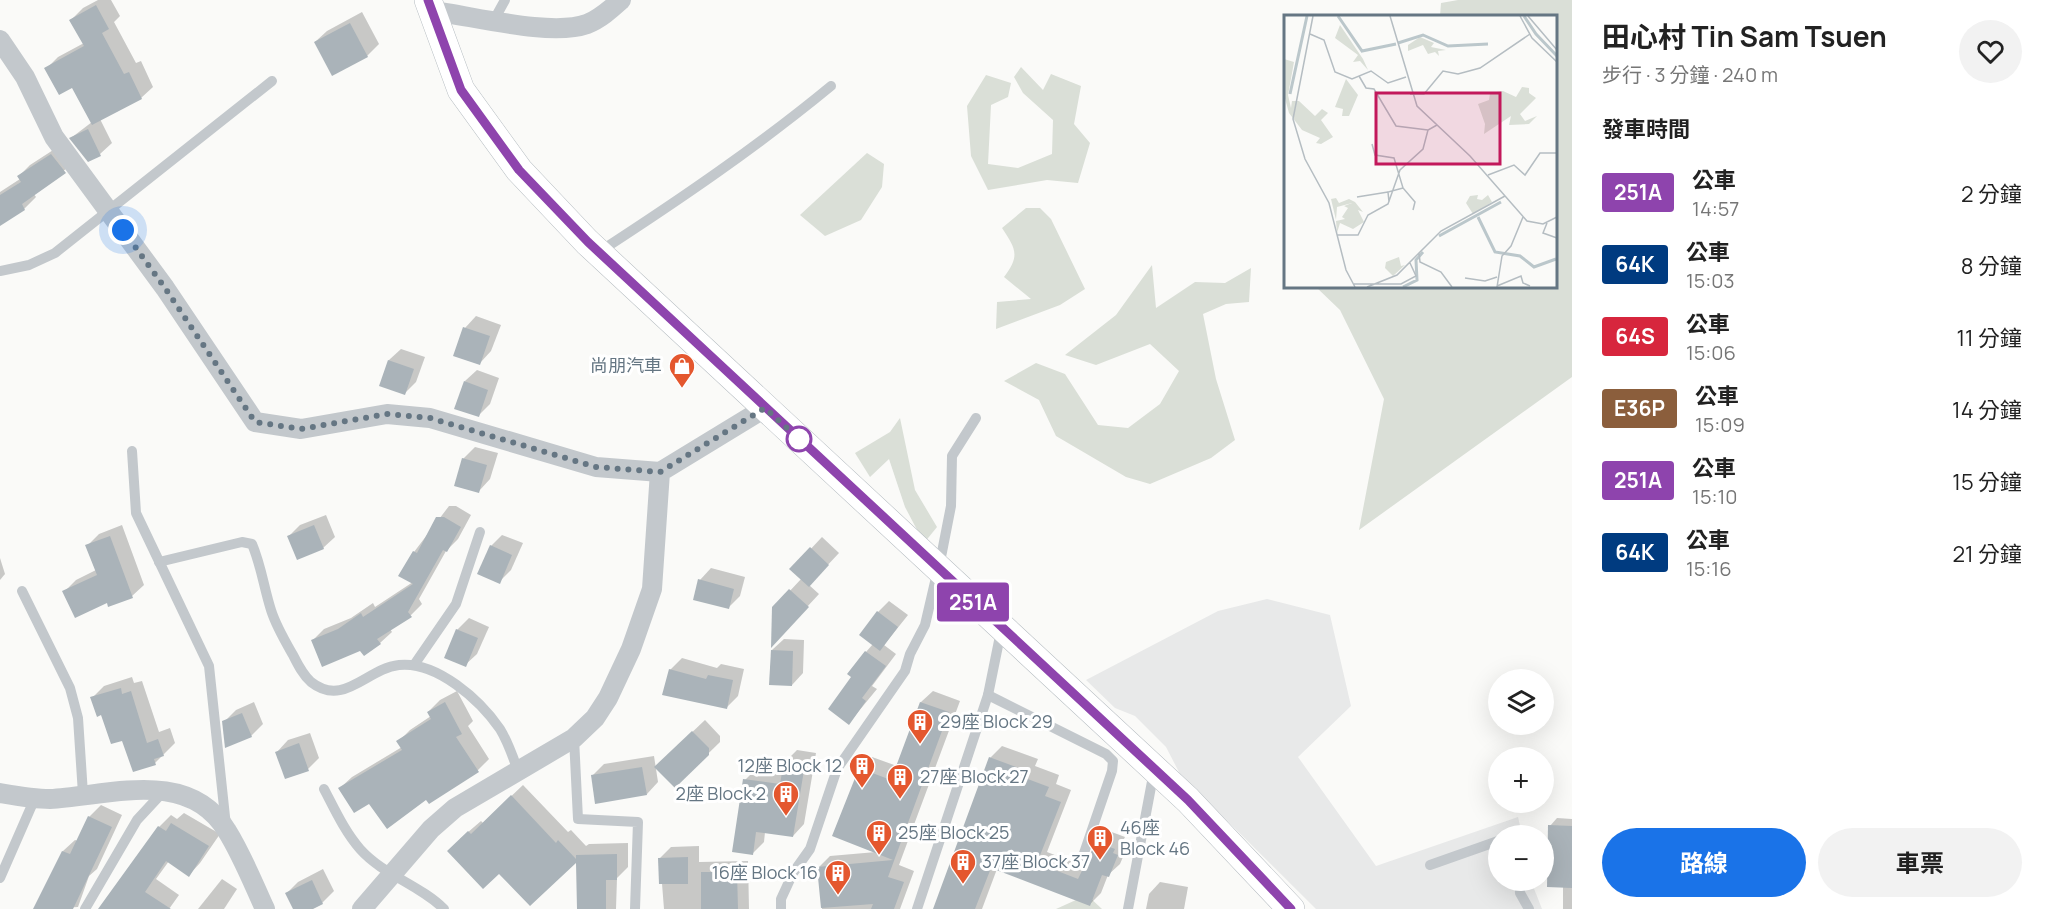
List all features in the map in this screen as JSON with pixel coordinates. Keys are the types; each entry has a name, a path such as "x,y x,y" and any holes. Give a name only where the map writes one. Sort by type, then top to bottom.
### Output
{"main road":[{"path":"430,6 461,90 519,170 599,252 1188,800 1291,909"}],"street":[{"path":"430,6 545,29 566,29 588,24 605,14 621,0"},
{"path":"0,40 25,77 54,137 165,288 255,422 301,429 387,414 430,418 596,467 660,472 765,408"},
{"path":"362,909 431,829 455,808 574,738 595,718 608,699 631,650 652,589 660,472"},
{"path":"0,793 35,798 120,790 163,792 174,793 202,804 227,830 265,909"}],"lane":[{"path":"494,20 505,0"},
{"path":"0,271 29,265 55,253 272,81"},
{"path":"599,252 690,193 831,86"},
{"path":"781,909 781,899 785,890 810,849 837,769 905,671 910,654 926,625 936,568 951,506 952,456 976,418"},
{"path":"132,451 136,513 209,666 227,830"},
{"path":"414,665 456,604 480,532"},
{"path":"159,562 242,542 252,544 271,612 309,680 326,690 340,691 353,687 388,667 414,665 427,668 444,677 486,712 510,748 518,771"},
{"path":"22,591 70,688 78,718 82,794"},
{"path":"917,909 988,695 1002,629"},
{"path":"988,695 1106,754 1113,761 1112,771 1083,856"},
{"path":"574,738 578,819 638,822 635,909"},
{"path":"1128,909 1154,769"},
{"path":"324,789 361,851 392,873 430,895 444,909"},
{"path":"85,909 137,820 163,792"},
{"path":"0,878 35,798"},
{"path":"1430,865 1488,845"},
{"path":"1520,891 1529,909"}],"shaded area":[{"path":"1458,0 1572,0 1572,377 1359,530 1384,399 1340,310 1317,288 1557,288 1557,15 1440,15 1441,3"},
{"path":"1021,67 1043,90 1051,74 1081,86 1074,124 1090,143 1078,183 1047,180 988,190 971,156 967,106 986,75 1011,83 1008,97 991,105 988,164 1018,168 1052,154 1053,120 1023,93 1014,77"},
{"path":"867,153 884,164 882,187 861,220 825,236 800,215"},
{"path":"1026,208 1040,208 1051,219 1085,289 1060,305 996,329 997,302 1031,299 1004,277 1013,263 1014,252 1002,228"},
{"path":"1152,265 1156,308 1195,282 1225,283 1251,268 1249,302 1226,304 1203,314 1216,379 1235,440 1211,458 1150,484 1126,477 1056,436 1039,400 1004,381 1036,363 1065,374 1098,425 1128,428 1160,404 1179,371 1150,344 1096,365 1065,355 1116,315"},
{"path":"900,418 915,490 937,527 924,543 905,507 889,459 870,477 855,453 890,432"},
{"path":"1267,599 1330,615 1351,706 1298,757 1376,866 1488,827 1488,891 1535,891 1542,909 1316,909 1180,774 1166,747 1135,716 1115,708 1086,680 1218,611"},
{"path":"1518,817 1520,825 1495,825"},
{"path":"1087,895 1102,909 1056,909"}],"building":[{"path":"96,5 109,29 102,33 124,74 129,72 142,99 92,125 72,88 59,95 44,68 84,46 69,20"},
{"path":"350,23 368,57 332,76 314,42"},
{"path":"88,129 101,156 88,162 69,138"},
{"path":"51,154 66,173 22,204 25,210 0,226 0,195 21,182 17,176"},
{"path":"463,327 490,336 480,365 453,356"},
{"path":"388,360 414,369 405,395 379,386"},
{"path":"464,381 488,390 479,417 454,409"},
{"path":"462,458 487,465 479,493 454,486"},
{"path":"436,517 444,517 461,527 447,552 443,550 408,612 412,617 377,639 381,644 364,656 360,651 322,667 311,640 338,629 361,613 363,617 413,584 398,576 413,551 417,553"},
{"path":"314,525 324,549 297,560 287,536"},
{"path":"110,536 133,598 108,607 107,603 75,618 62,591 97,575 85,545"},
{"path":"490,545 512,555 500,584 477,574"},
{"path":"810,547 829,565 809,587 789,569"},
{"path":"698,579 734,589 729,609 693,600"},
{"path":"789,589 809,607 771,648 772,607"},
{"path":"877,611 898,627 880,651 859,635"},
{"path":"456,629 478,638 466,667 444,658"},
{"path":"771,650 793,651 792,686 769,685"},
{"path":"865,651 886,666 862,698 866,701 849,725 828,709 851,677 847,674"},
{"path":"669,669 706,679 708,675 733,680 727,709 662,695"},
{"path":"121,688 122,694 131,691 147,743 158,739 164,756 154,759 156,765 133,772 122,741 111,744 101,715 97,717 90,697"},
{"path":"445,702 462,734 456,737 479,772 429,804 426,800 387,829 369,804 354,813 338,788 402,750 396,741 431,719 427,712"},
{"path":"920,702 949,712 888,877 904,882 894,909 871,909 873,904 821,908 817,867 893,860 832,836 859,768 891,780"},
{"path":"242,713 252,737 225,748 222,721"},
{"path":"692,731 709,748 709,755 675,788 654,767"},
{"path":"299,743 309,771 285,779 275,752"},
{"path":"989,757 1027,771 1025,778 1049,787 1045,796 1061,802 1037,863 1078,879 1096,842 1115,849 1113,853 1118,855 1109,877 1102,875 1090,906 991,868 975,909 933,909"},
{"path":"784,761 805,764 793,837 756,832 753,855 732,852 743,779 780,784"},
{"path":"642,767 647,795 595,804 591,775"},
{"path":"511,795 556,843 558,840 576,859 576,855 617,854 617,880 606,880 606,909 577,909 576,863 530,906 499,874 483,889 447,851 468,831 471,834"},
{"path":"88,816 112,827 73,909 33,909 62,851 70,854"},
{"path":"171,823 209,846 189,877 166,861 145,892 171,909 98,909 158,826 166,831"},
{"path":"1554,825 1572,826 1572,888 1554,887"},
{"path":"688,857 688,884 659,884 658,858"},
{"path":"701,872 737,872 738,909 701,909"},
{"path":"312,880 323,904 313,909 293,909 285,893"}],"bus line":[{"name":"251A","path":"428,0 461,90 519,170 588,242 1188,800 1291,909"}],"place":[{"name":"尚朋汽車","path":"682,389"},
{"name":"29座 Block 29","path":"920,745"},
{"name":"12座 Block 12","path":"862,789"},
{"name":"27座 Block 27","path":"900,800"},
{"name":"2座 Block 2","path":"786,817"},
{"name":"25座 Block 25","path":"879,856"},
{"name":"46座 Block 46","path":"1100,861"},
{"name":"37座 Block 37","path":"963,885"},
{"name":"16座 Block 16","path":"838,896"}],"route":[{"path":"123,230 255,422 301,429 387,414 430,418 596,467 660,472 765,408 799,439"}]}
